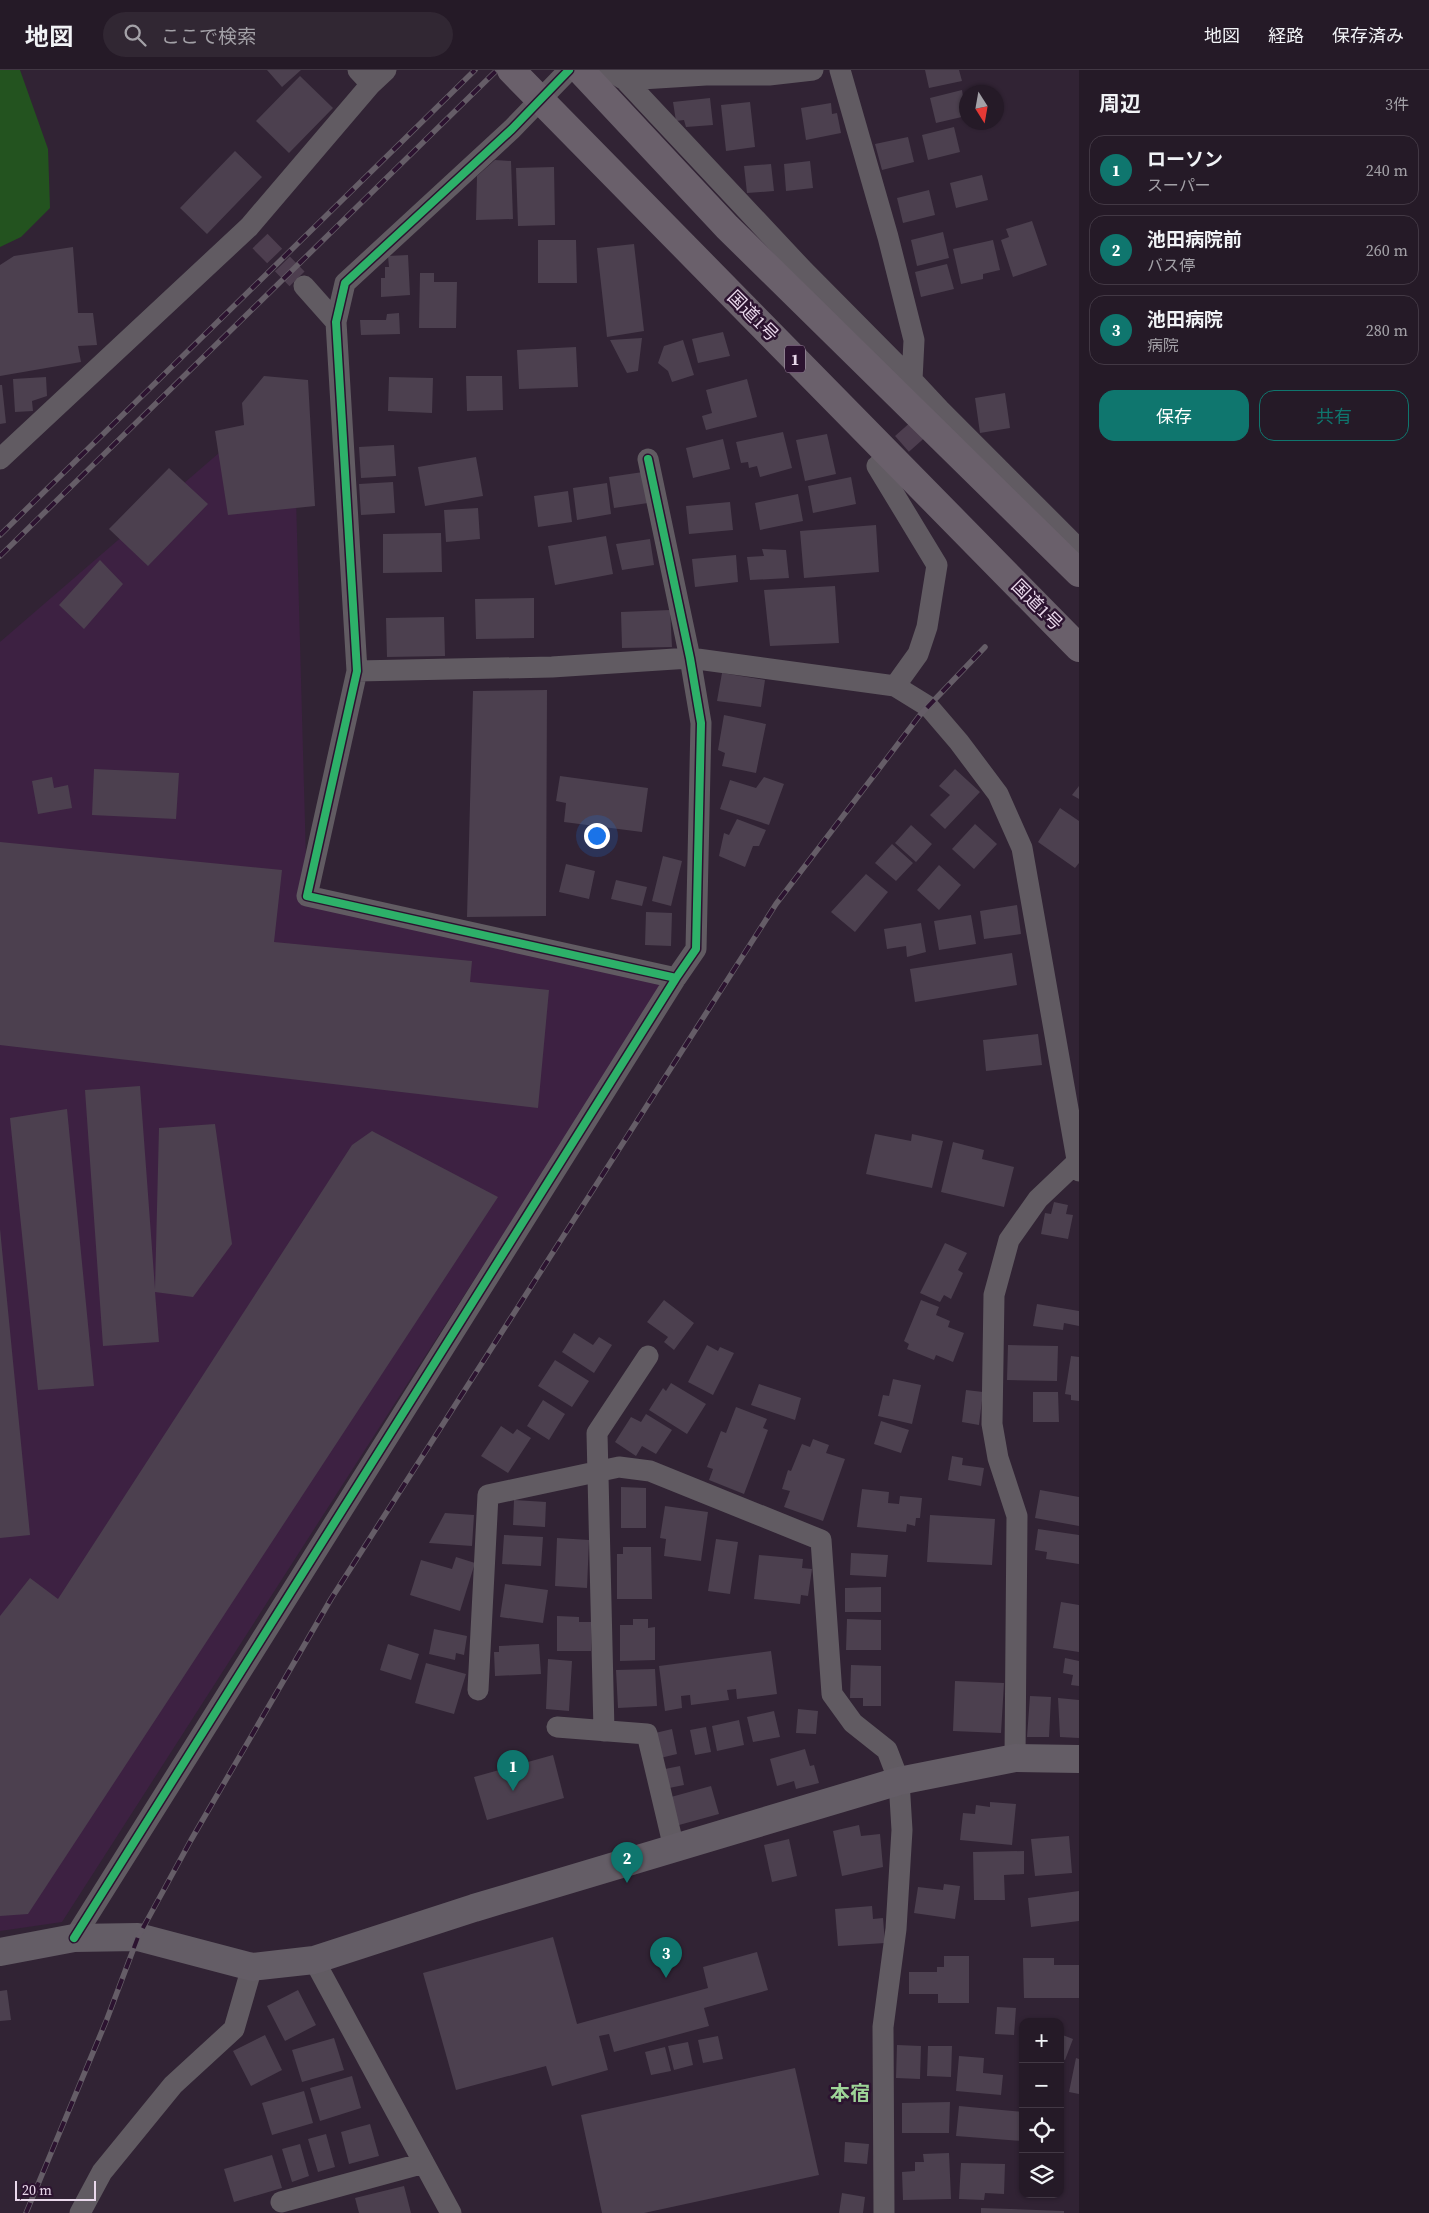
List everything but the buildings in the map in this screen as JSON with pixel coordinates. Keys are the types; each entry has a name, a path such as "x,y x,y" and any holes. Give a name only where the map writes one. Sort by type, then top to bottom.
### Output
{"highway":[{"name":"国道1号","path":"511,70 1079,648"},
{"path":"580,70 728,227 1079,572"}],"street":[{"path":"569,70 512,128 345,284 336,322 357,671 308,896 676,978"},
{"path":"617,75 769,75 813,70"},
{"path":"840,70 888,237 914,340 912,380"},
{"path":"0,459 255,234 372,75"},
{"path":"617,75 804,271 1079,549"},
{"path":"304,286 336,322"},
{"path":"74,1938 696,949 701,723 690,658 648,459"},
{"path":"877,466 937,565 928,627 918,654 895,686"},
{"path":"357,671 552,667 690,658 895,686 930,707 998,794 1022,848 1073,1105 1078,1166 1038,1199 1009,1240 994,1295 992,1424 998,1458 1016,1516 1015,1758"},
{"path":"604,1731 597,1433 648,1356"},
{"path":"478,1690 488,1495 619,1467 650,1471 821,1540 832,1694 854,1723 887,1750 899,1781 902,1830 896,1929 883,2027 884,2213"},
{"path":"557,1726 648,1734 674,1848"},
{"path":"0,1952 74,1938 138,1937 252,1967 314,1960 474,1908 899,1781 1015,1758 1079,1759"},
{"path":"314,1960 451,2213"},
{"path":"80,2213 102,2172 174,2085 234,2030 252,1967"},
{"path":"281,2202 424,2163"}],"shaded area":[{"path":"293,389 307,896 669,976 62,1922 0,1931 0,642"}],"green space":[{"path":"0,70 20,70 48,149 50,208 21,237 0,247"}],"tunnel":[{"path":"260,241 304,286"},
{"path":"878,465 938,412"}],"railway":[{"path":"0,535 475,70"},
{"path":"0,556 497,70"},
{"path":"26,2213 107,2019 138,1937 191,1840 331,1599 776,904 920,715 985,647"}],"cycle path":[{"path":"569,70 512,129 345,283 336,322 357,671 307,896 676,978"},
{"path":"74,1938 696,949 701,723 690,658 648,459"}],"place":[{"name":"ローソン","path":"513,1791"},
{"name":"池田病院前","path":"627,1883"},
{"name":"池田病院","path":"666,1978"}],"district":[{"name":"本宿","path":"850,2093"}]}
